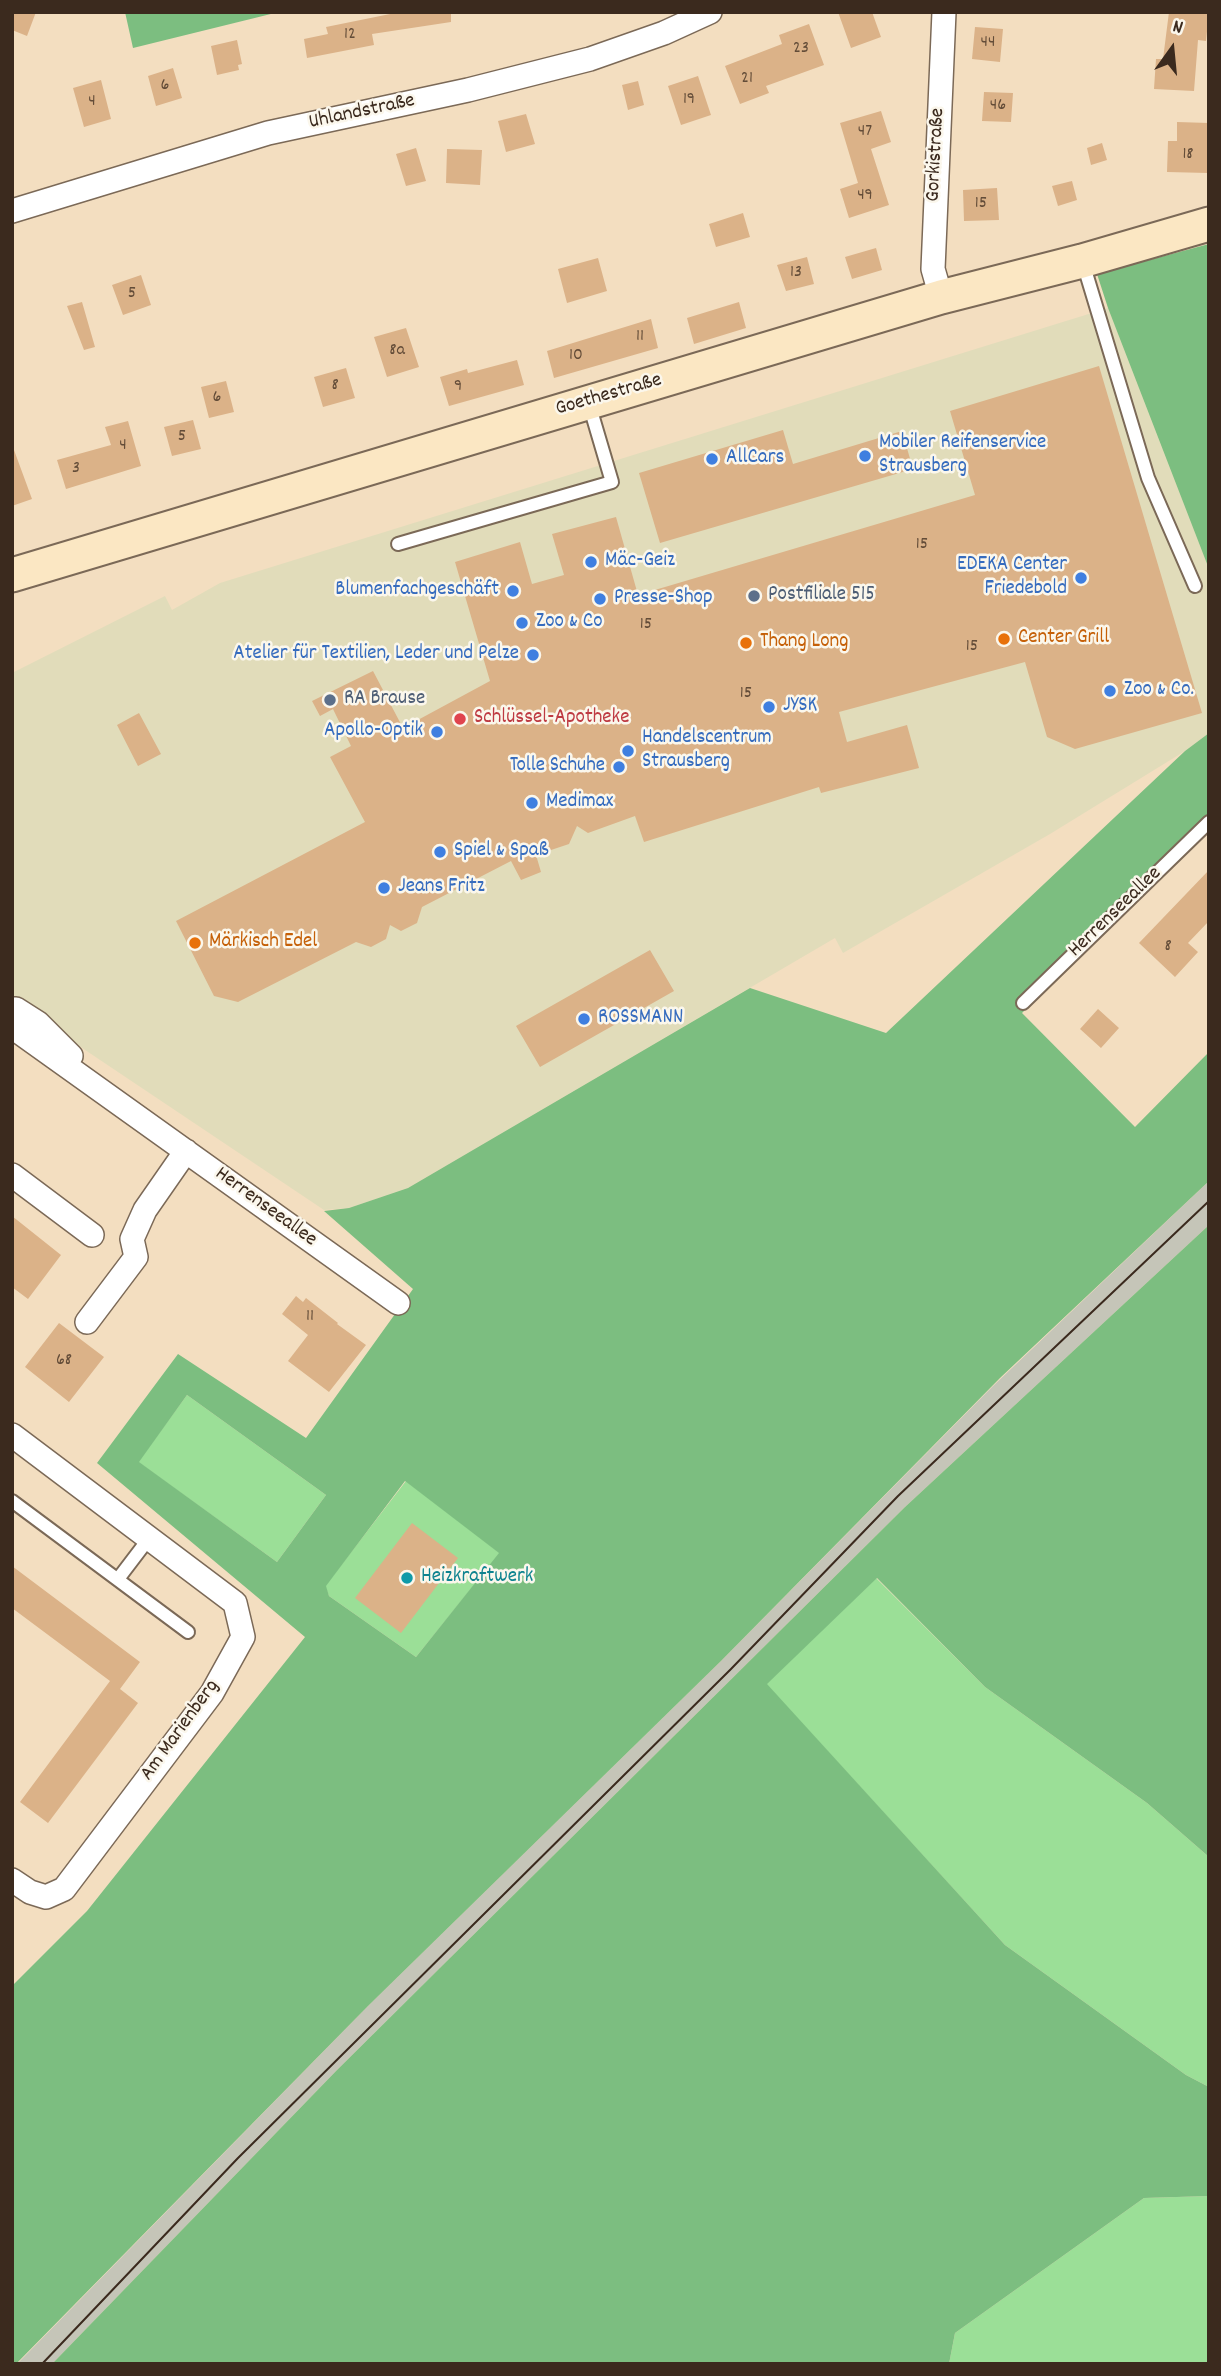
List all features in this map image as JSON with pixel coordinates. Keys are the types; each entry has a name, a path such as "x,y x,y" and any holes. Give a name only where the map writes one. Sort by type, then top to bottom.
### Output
{"street":[{"name":"Uhlandstraße","path":"12,211 268,133 468,90 590,59 664,33 710,12"},
{"name":"Gorkistraße","path":"941,297 933,269 944,12"},
{"name":"Goethestraße","path":"12,575 941,297 1082,261 1209,224"},
{"name":"Herrenseeallee","path":"12,1009 38,1023 132,1113"},
{"name":"Herrenseeallee","path":"12,1027 398,1303"},
{"path":"88,1322 136,1257 132,1239 145,1210 186,1151"},
{"path":"12,1175 92,1235"},
{"name":"Am Marienberg","path":"12,1435 235,1603 243,1637 212,1693 64,1889 46,1897 30,1892 12,1880"}],"lane":[{"path":"1082,261 1148,478 1195,586"},
{"path":"398,544 612,482 588,402"},
{"name":"Herrenseeallee","path":"1023,1003 1209,822"},
{"path":"12,1501 188,1632"},
{"path":"118,1579 150,1537"}],"shaded area":[{"path":"1108,308 1209,569 1209,733 1185,751 1050,834 843,953 835,938 408,1188 349,1208 324,1210 12,1001 12,673 165,596 172,610 220,583"},
{"path":"1209,1181 1209,1225 905,1507 337,2070 52,2364 17,2364 368,2006 721,1661 993,1386"}],"green space":[{"path":"125,12 279,12 133,48"},
{"path":"1209,244 1209,569 1097,274"},
{"path":"1209,733 1209,826 1022,1013 1135,1127 1209,1052 1209,1181 1000,1378 721,1661 368,2006 16,2364 12,2364 12,1986 87,1911 305,1637 97,1463 178,1354 306,1438 413,1289 324,1211 349,1208 408,1188 750,988 886,1033 1185,751","holes":["187,1395 326,1495 277,1562 139,1462","405,1481 499,1553 416,1657 329,1596 326,1586"]},
{"path":"1209,1225 1209,1857 1147,1803 985,1687 877,1578 767,1684 1005,1945 1186,2075 1209,2087 1209,2196 1144,2198 955,2333 949,2364 52,2364 337,2070 905,1507"},
{"path":"187,1395 326,1495 277,1562 138,1462"},
{"path":"406,1481 500,1553 416,1657 329,1596 325,1586"},
{"path":"876,1578 985,1687 1147,1803 1209,1857 1209,2087 1186,2075 1005,1945 766,1684"},
{"path":"1209,2196 1209,2364 949,2364 955,2333 1144,2198"}],"building":[{"path":"12,12 36,12 27,36 12,30"},
{"path":"400,12 451,12 451,22 372,34 374,45 307,58 304,39 328,34 326,27"},
{"path":"838,12 872,12 881,37 851,48"},
{"path":"1169,12 1209,12 1206,41 1198,40 1194,91 1154,89 1156,59 1163,59"},
{"path":"809,24 824,65 766,86 769,93 740,104 725,66 782,44 779,35"},
{"path":"975,27 1003,29 1000,62 972,59"},
{"path":"237,40 242,64 238,65 239,70 217,75 211,46"},
{"path":"173,68 182,98 156,106 148,76"},
{"path":"698,76 711,115 681,125 668,86"},
{"path":"101,80 111,119 84,127 73,88"},
{"path":"638,81 644,105 628,110 622,85"},
{"path":"984,92 1013,93 1011,122 982,121"},
{"path":"881,111 891,142 871,149 889,205 849,218 840,189 858,183 840,123"},
{"path":"526,114 535,144 506,152 498,121"},
{"path":"1177,122 1209,123 1208,173 1167,172 1168,141 1177,141"},
{"path":"1102,143 1107,160 1091,165 1087,148"},
{"path":"416,148 426,181 406,186 396,154"},
{"path":"447,149 482,150 480,185 446,183"},
{"path":"1072,181 1077,200 1058,206 1052,186"},
{"path":"997,188 999,220 964,221 963,190"},
{"path":"743,213 750,237 716,247 709,224"},
{"path":"876,248 882,270 852,279 845,257"},
{"path":"807,257 814,284 786,291 777,265"},
{"path":"598,258 607,291 567,303 558,269"},
{"path":"141,275 151,305 123,315 112,285"},
{"path":"82,302 95,347 84,350 67,306"},
{"path":"739,302 746,328 694,344 687,318"},
{"path":"651,319 658,348 554,378 547,351"},
{"path":"406,328 419,367 387,377 374,337"},
{"path":"517,360 524,385 449,406 440,377 467,369 468,373"},
{"name":"Handelscentrum Strausberg","path":"1099,366 1202,713 1075,749 1047,737 1025,662 839,712 847,742 907,725 919,768 821,793 819,787 644,842 635,816 588,833 577,826 569,844 536,855 541,872 521,880 511,861 422,907 417,923 401,931 390,925 386,939 371,947 356,942 238,1002 214,996 176,921 365,822 330,757 351,746 333,709 320,716 312,701 373,671 403,728 490,681 455,562 520,542 532,584 564,575 552,534 616,517 638,595 975,495 950,411"},
{"path":"346,368 355,398 323,407 314,377"},
{"path":"226,381 234,412 209,418 201,387"},
{"path":"193,420 201,449 172,456 164,427"},
{"path":"128,421 141,466 66,489 57,460 111,445 105,427"},
{"path":"783,430 793,464 902,431 913,469 660,543 639,473"},
{"path":"12,450 32,499 12,506"},
{"path":"139,713 161,754 138,766 117,725"},
{"path":"1209,870 1209,921 1188,943 1198,952 1175,977 1139,943"},
{"path":"650,950 674,991 540,1067 516,1026"},
{"path":"1098,1009 1119,1028 1101,1048 1080,1029"},
{"path":"12,1216 61,1255 28,1299 12,1287"},
{"path":"296,1296 303,1302 306,1298 366,1345 329,1392 288,1361 308,1335 282,1314"},
{"path":"59,1323 104,1357 69,1402 25,1367"},
{"name":"Heizkraftwerk","path":"412,1523 458,1558 401,1633 355,1598"},
{"path":"12,1566 140,1662 120,1689 138,1703 48,1823 20,1802 110,1681 12,1608"}],"tram line":[{"path":"42,2364 238,2158 731,1669 898,1496 1209,1201"}],"place":[{"name":"Mobiler Reifenservice Strausberg","path":"865,456"},
{"name":"AllCars","path":"712,459"},
{"name":"Mäc-Geiz","path":"591,562"},
{"name":"EDEKA Center Friedebold","path":"1081,578"},
{"name":"Blumenfachgeschäft","path":"513,591"},
{"name":"Postfiliale 515","path":"754,596"},
{"name":"Presse-Shop","path":"600,599"},
{"name":"Zoo & Co","path":"522,623"},
{"name":"Center Grill","path":"1004,639"},
{"name":"Thang Long","path":"746,643"},
{"name":"Atelier für Textilien, Leder und Pelze","path":"533,655"},
{"name":"Zoo & Co.","path":"1110,691"},
{"name":"RA Brause","path":"330,700"},
{"name":"JYSK","path":"769,707"},
{"name":"Schlüssel-Apotheke","path":"460,719"},
{"name":"Apollo-Optik","path":"437,732"},
{"name":"Handelscentrum Strausberg","path":"628,751"},
{"name":"Tolle Schuhe","path":"619,767"},
{"name":"Medimax","path":"532,803"},
{"name":"Spiel & Spaß","path":"440,852"},
{"name":"Jeans Fritz","path":"384,888"},
{"name":"Märkisch Edel","path":"195,943"},
{"name":"ROSSMANN","path":"584,1019"},
{"name":"Heizkraftwerk","path":"407,1578"}]}
